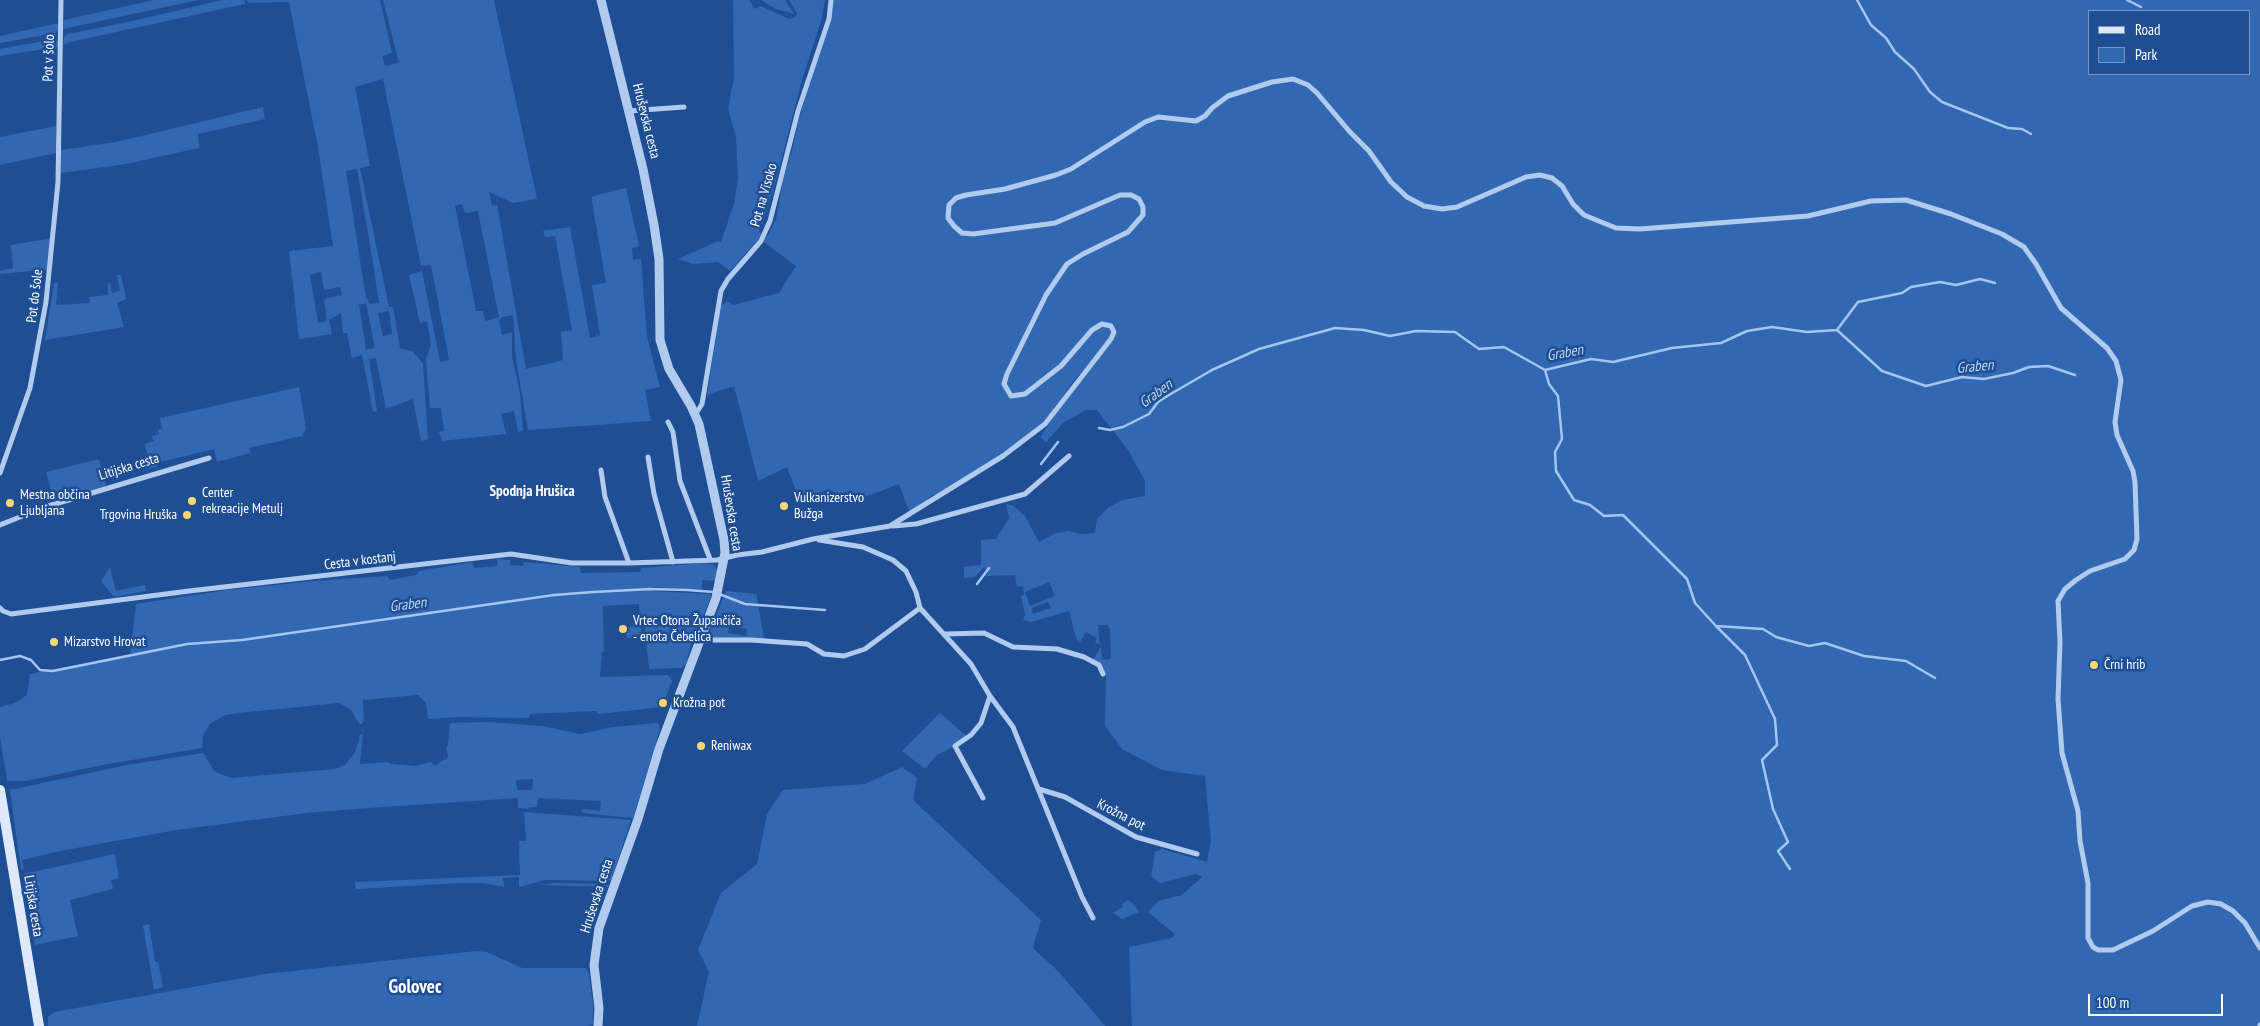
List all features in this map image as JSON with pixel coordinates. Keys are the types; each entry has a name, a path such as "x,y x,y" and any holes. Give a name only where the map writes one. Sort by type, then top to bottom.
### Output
{"main road":[{"name":"Litijska cesta","path":"0,790 38,1026"}],"street":[{"name":"Pot v šolo","path":"58,116 62,0"},
{"name":"Hruševska cesta","path":"598,1026 599,1008 594,965 599,928 634,833 659,750 717,594 725,558 724,540 702,434 695,415 669,369 660,340 658,249 650,200 601,0"},
{"name":"Pot na Visoko","path":"695,415 702,404 722,292 728,280 761,241 770,221 798,110 830,19 831,0"},
{"path":"890,526 951,490 1032,437 1045,424 1111,339 1113,330 1106,324 1097,326 1061,366 1025,394 1011,396 1004,384 1007,374 1046,296 1067,264 1128,232 1143,215 1143,207 1139,199 1131,195 1120,195 1055,223 973,234 962,233 954,226 948,218 949,205 956,198 966,195 1005,189 1056,175 1070,169 1144,122 1158,117 1196,121 1205,116 1221,100 1239,92 1284,80 1299,81 1317,93 1369,151 1391,182 1407,197 1424,206 1457,207 1526,177 1540,175 1552,178 1562,186 1573,204 1584,216 1616,228 1640,229 1808,216 1871,201 1906,200 1944,211 2002,234 2024,247 2061,308 2107,348 2116,361 2121,380 2115,422 2117,435 2133,471 2135,482 2137,539 2134,550 2125,559 2090,572 2076,580 2065,589 2058,601 2060,649 2058,699 2062,753 2078,811 2080,840 2088,883 2087,932 2089,943 2098,950 2113,950 2153,931 2192,906 2208,902 2221,904 2233,912 2245,923 2260,948"},
{"path":"629,111 684,107"},
{"name":"Pot do šole","path":"0,473 30,388 43,320 53,243 57,190 58,116"},
{"path":"668,422 673,432 680,480 710,559"},
{"path":"725,558 762,552 813,539 890,526 916,524 1018,496 1044,480 1069,456"},
{"path":"648,457 654,494 674,562"},
{"name":"Litijska cesta","path":"0,525 54,504 209,458"},
{"path":"601,470 605,497 629,563"},
{"path":"813,539 863,547 893,560 906,571 916,592 920,608 971,664 990,696 1013,727 1082,897 1093,918"},
{"name":"Cesta v kostanj","path":"0,608 11,614 189,590 511,554 572,563 674,562 725,558"},
{"path":"700,640 751,640 807,644 824,654 844,656 864,649 920,608"},
{"path":"945,634 984,633 1014,646 1057,650 1084,657 1099,665 1103,674"},
{"path":"983,798 955,746 971,736 981,723 990,696"},
{"name":"Krožna pot","path":"1039,789 1065,797 1136,837 1197,854"}],"green space":[{"path":"154,0 198,0 63,29 64,20"},
{"path":"222,0 244,0 245,4 63,45 64,37 68,34"},
{"path":"247,0 380,0 392,53 382,56 385,66 399,63 383,0 494,0 537,199 513,203 489,192 492,206 497,205 526,369 563,360 561,332 572,330 555,236 545,237 543,231 570,227 590,338 600,335 592,285 606,283 592,197 626,188 639,246 632,248 633,260 641,259 647,337 660,387 645,390 651,421 528,430 516,359 513,315 502,317 499,321 502,335 512,332 512,357 520,393 523,431 518,432 514,411 501,414 506,434 442,441 439,432 444,431 441,408 430,408 426,360 431,344 427,321 420,323 409,275 422,271 440,362 449,360 431,265 421,266 383,79 355,87 370,166 360,168 389,307 393,307 400,348 413,352 423,363 428,439 421,441 413,399 386,409 376,358 369,359 377,411 373,412 362,355 352,358 347,333 343,333 341,313 329,320 332,334 299,339 289,251 333,246 318,147 289,2 248,3","holes":["357,169 379,303 369,304 366,298 346,171","462,204 465,213 478,211 499,317 485,321 483,311 476,311 455,206","321,272 324,290 340,287 342,295 324,299 327,321 318,323 310,275","366,303 375,348 366,350 359,305","389,311 392,334 383,336 378,313"]},
{"path":"733,0 750,0 754,9 761,6 789,19 796,16 797,13 789,0 825,0 821,21 802,80 778,173 759,231 762,235 730,271 718,262 693,264 678,259 718,241 721,242 734,204 738,178 736,137 728,109 734,78"},
{"path":"761,0 785,0 794,14 776,9"},
{"path":"833,0 2260,0 2260,1026 1132,1026 1129,947 1172,938 1175,934 1148,912 1158,901 1182,895 1202,877 1196,874 1160,883 1151,876 1155,852 1162,849 1207,862 1211,841 1205,776 1162,770 1122,749 1105,726 1106,674 1092,661 1101,647 1102,659 1109,660 1111,658 1110,629 1107,625 1098,625 1100,645 1095,642 1097,638 1086,632 1080,642 1076,638 1069,611 1031,622 1023,620 1025,615 1021,596 1024,595 1023,586 1017,587 1015,575 986,576 989,571 983,568 975,577 964,578 964,567 981,565 981,540 996,539 1009,518 1006,504 1014,506 1025,516 1039,542 1056,533 1068,531 1080,534 1095,533 1097,519 1109,507 1122,500 1145,496 1145,481 1128,450 1097,410 1086,410 1063,423 1046,442 1040,437 1095,357 1075,379 1034,434 938,496 933,495 928,498 927,502 909,511 899,484 857,500 828,490 799,498 787,467 758,481 734,386 707,395 721,306 727,301 733,305 779,293 796,266 764,242 776,220 784,175 810,81 830,24","holes":["1049,582 1055,596 1030,606 1025,592","1048,602 1051,608 1033,614 1032,608"]},
{"path":"59,23 58,31 55,33 0,43 0,36"},
{"path":"55,39 58,42 58,47 0,56 0,49"},
{"path":"263,107 265,119 198,134 199,148 126,164 61,173 61,150 116,142"},
{"path":"56,126 56,153 0,165 0,137"},
{"path":"54,238 52,269 0,274 0,271 13,268 11,245"},
{"path":"117,275 121,275 126,299 117,303 124,327 45,340 54,283 58,283 56,305 90,303 89,297 108,295 108,283 110,283 112,293 120,291"},
{"path":"299,387 306,429 302,436 249,448 250,453 217,462 214,449 157,463 157,467 142,470 140,458 148,457 145,444 154,441 152,436 159,434 158,430 162,429 160,418"},
{"path":"99,459 106,486 54,500 46,472"},
{"path":"497,559 510,560 510,565 523,566 524,562 580,567 581,573 640,572 641,568 706,563 714,565 718,572 717,581 702,580 702,590 652,587 651,591 711,594 692,641 686,664 681,668 649,669 644,619 640,619 639,604 603,606 604,652 602,652 600,677 668,675 672,681 662,707 598,714 596,711 530,714 529,718 459,717 428,719 426,703 418,695 363,700 364,720 362,724 359,724 351,710 339,703 238,713 225,715 211,723 203,735 202,748 25,781 7,781 0,736 0,707 15,703 27,695 30,674 130,654 136,604 227,590 314,581 387,576 390,580 416,575 419,571 472,562 474,568 497,566"},
{"path":"110,567 116,591 145,585 146,591 114,597 101,581"},
{"path":"726,591 756,594 765,642 712,639 708,636","holes":["729,626 747,629 746,636 728,633"]},
{"path":"636,626 641,628 643,637 627,638 626,627"},
{"path":"940,713 968,737 961,743 937,755 925,769 902,751"},
{"path":"486,722 543,726 580,734 613,727 657,723 660,726 633,818 582,813 583,809 600,811 601,801 538,798 537,807 529,807 529,809 518,808 518,798 307,813 176,830 60,851 22,860 24,869 21,870 10,790 127,765 203,753 215,772 231,778 335,769 345,765 354,754 359,736 363,733 360,764 387,762 416,766 430,762 436,766 441,761 447,759 448,756 446,749 450,723","holes":["533,779 532,790 517,790 516,780"]},
{"path":"902,767 917,778 913,800 1041,920 1033,948 1059,972 1105,1026 697,1026 709,972 698,950 721,893 757,864 767,814 783,790 865,784"},
{"path":"524,812 631,820 611,881 545,880 519,887 519,877 503,878 504,887 484,883 460,883 356,889 355,882 520,875 519,841 526,841"},
{"path":"115,854 119,878 111,880 113,889 70,900 78,936 35,945 23,874"},
{"path":"555,883 607,884 609,887 539,885"},
{"path":"1128,900 1135,905 1139,912 1122,919 1113,913 1123,907 1122,904"},
{"path":"149,924 155,962 158,962 163,987 154,990 143,926"},
{"path":"476,951 487,952 522,968 586,968 589,973 593,1005 593,1024 587,1026 48,1026 48,1017 54,1012 265,974"}],"waterway":[{"path":"1857,0 1871,25 1886,38 1895,52 1914,69 1930,92 1942,102 2008,128 2022,129 2031,134"},
{"path":"2127,0 2141,7"},
{"path":"1837,330 1858,302 1902,293 1911,287 1940,282 1956,285 1980,279 1995,283"},
{"name":"Graben","path":"1099,428 1110,430 1123,427 1149,414 1158,402 1212,370 1259,349 1335,328 1364,330 1390,336 1416,331 1455,332 1479,349 1504,347 1545,370 1591,359 1613,362 1672,348 1721,343 1747,331 1772,327 1807,332 1837,330 1882,371 1926,386 1962,377 1984,379 2013,373 2029,367 2048,366 2075,375"},
{"path":"1545,370 1549,384 1558,396 1562,439 1555,452 1556,471 1574,500 1590,505 1604,516 1623,515 1687,579 1695,603 1716,626 1763,629 1776,637 1809,646 1825,643 1864,656 1906,661 1935,678"},
{"name":"Graben","path":"1041,464 1058,442"},
{"name":"Graben","path":"977,584 989,568"},
{"name":"Graben","path":"0,660 20,656 31,660 40,670 53,671 187,644 242,640 554,595 593,592 651,589 714,592 745,604 825,610"},
{"path":"1716,626 1745,655 1775,719 1777,745 1762,760 1773,809 1788,842 1778,851 1790,869"}],"place":[{"name":"Center rekreacije Metulj","path":"192,501"},
{"name":"Mestna občina Ljubljana","path":"10,503"},
{"name":"Vulkanizerstvo Bužga","path":"784,506"},
{"name":"Trgovina Hruška","path":"187,515"},
{"name":"Vrtec Otona Župančiča - enota Čebelica","path":"623,629"},
{"name":"Mizarstvo Hrovat","path":"54,642"},
{"name":"Črni hrib","path":"2094,665"},
{"name":"Krožna pot","path":"663,703"},
{"name":"Reniwax","path":"701,746"}],"district":[{"name":"Spodnja Hrušica","path":"532,492"},
{"name":"Golovec","path":"415,988"}]}
